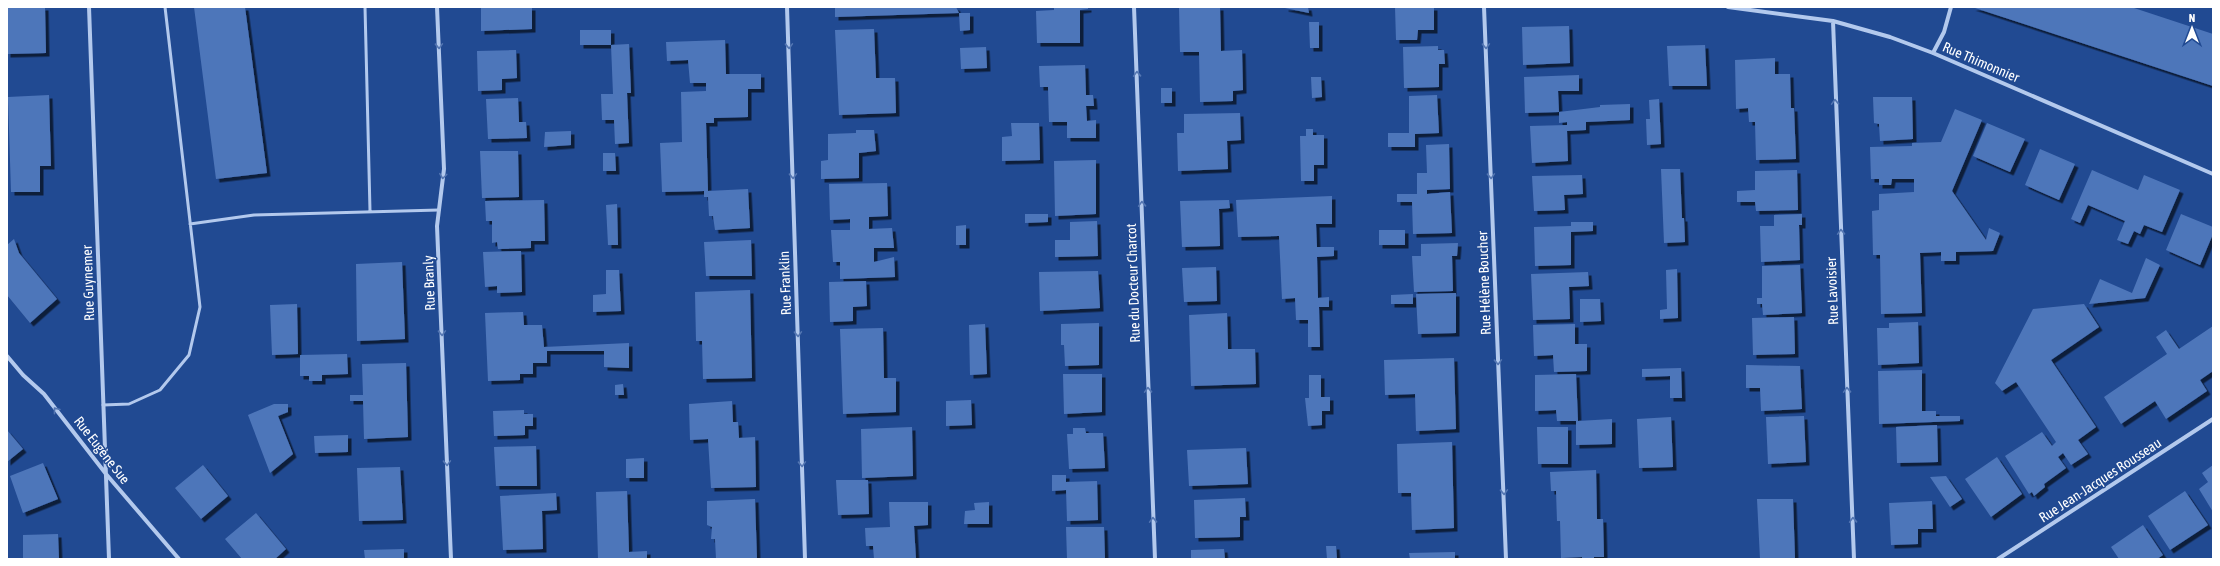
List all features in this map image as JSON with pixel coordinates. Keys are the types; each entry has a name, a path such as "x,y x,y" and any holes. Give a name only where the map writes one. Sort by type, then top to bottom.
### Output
{"street":[{"name":"Rue Guynemer","path":"89,7 109,559"},
{"name":"Rue Branly","path":"437,7 444,169 437,226 451,559"},
{"name":"Rue Franklin","path":"787,7 805,559"},
{"name":"Rue du Docteur Charcot","path":"1134,7 1155,559"},
{"name":"Rue Hélène Boucher","path":"1484,7 1506,559"},
{"name":"Rue Thimonnier","path":"1728,7 1833,21 1890,37 1933,53 2213,174"},
{"path":"1933,53 1944,32 1951,7"},
{"name":"Rue Lavoisier","path":"1833,21 1854,559"},
{"name":"Rue Eugène Sue","path":"7,356 23,375 44,394 106,474 179,559"},
{"name":"Rue Jean-Jacques Rousseau","path":"1998,559 2213,419"}],"lane":[{"path":"103,405 129,404 160,390 188,355 200,307 165,7"},
{"path":"365,7 370,211"},
{"path":"190,224 254,215 439,210"}],"building":[{"path":"7,7 45,7 46,53 7,54"},
{"path":"194,7 245,7 267,173 216,179"},
{"path":"481,7 532,7 532,29 481,31"},
{"path":"835,7 956,7 959,13 835,17"},
{"path":"1054,7 1088,7 1088,9 1080,10 1080,43 1037,43 1036,11 1054,10"},
{"path":"1179,7 1220,7 1221,51 1242,50 1243,90 1233,91 1233,101 1200,102 1199,52 1180,52"},
{"path":"1308,7 1309,13 1285,8"},
{"path":"1395,7 1434,7 1434,30 1418,30 1417,40 1396,40"},
{"path":"1972,7 2131,7 2213,34 2213,86"},
{"path":"959,13 970,13 970,30 960,31"},
{"path":"1309,22 1319,22 1319,48 1310,48"},
{"path":"1569,26 1570,63 1523,65 1522,27"},
{"path":"874,29 876,78 895,78 896,113 839,115 835,30"},
{"path":"580,30 611,30 611,45 580,45"},
{"path":"725,40 726,74 761,74 761,89 748,89 748,117 714,118 714,123 706,123 708,191 748,189 750,228 715,230 713,216 709,216 708,197 704,197 704,191 662,192 660,143 682,142 681,92 706,91 706,83 690,83 688,60 667,61 666,42"},
{"path":"629,44 631,93 627,93 629,143 615,144 614,120 602,120 601,94 613,94 611,45"},
{"path":"1705,45 1707,86 1669,86 1667,46"},
{"path":"1438,46 1438,50 1444,50 1445,64 1439,64 1439,87 1404,88 1403,47"},
{"path":"986,47 987,68 961,69 960,48"},
{"path":"516,50 517,78 502,79 502,90 478,91 477,51"},
{"path":"1775,58 1775,74 1790,74 1791,108 1794,108 1796,159 1756,160 1755,122 1749,122 1748,108 1736,109 1735,60"},
{"path":"1085,65 1086,95 1093,95 1094,106 1086,106 1087,121 1096,120 1096,138 1067,138 1067,122 1049,122 1048,87 1040,87 1039,66"},
{"path":"1579,75 1579,91 1558,91 1559,112 1525,113 1524,77"},
{"path":"1311,77 1321,77 1322,97 1312,98"},
{"path":"1161,88 1172,88 1172,103 1161,103"},
{"path":"49,95 51,166 40,166 40,192 11,192 8,97"},
{"path":"1437,95 1439,133 1415,134 1415,147 1388,147 1388,133 1409,133 1409,96"},
{"path":"1873,97 1912,97 1913,139 1880,141 1879,124 1874,123"},
{"path":"518,98 519,122 526,122 527,138 488,139 486,99"},
{"path":"1659,99 1661,144 1647,145 1646,119 1650,119 1649,100"},
{"path":"1630,104 1630,120 1586,122 1586,130 1567,131 1568,161 1532,163 1530,126 1567,125 1567,122 1559,123 1559,112 1600,107 1600,105"},
{"path":"1955,109 1982,120 1952,191 1986,240 1989,228 2000,233 1993,251 1956,252 1956,261 1941,261 1941,252 1920,253 1922,313 1881,314 1880,255 1873,255 1872,211 1879,210 1879,194 1914,192 1914,179 1892,179 1891,185 1879,185 1879,179 1871,179 1870,147 1912,146 1912,143 1941,142"},
{"path":"1240,113 1241,140 1227,141 1228,169 1178,171 1177,133 1184,133 1184,114"},
{"path":"1011,123 1039,123 1040,160 1002,161 1002,137 1012,136"},
{"path":"1987,123 2025,139 2010,172 1973,156"},
{"path":"1306,129 1313,129 1313,135 1324,135 1324,165 1314,165 1314,181 1301,181 1300,136 1306,136"},
{"path":"856,130 874,130 876,151 859,153 859,178 821,179 821,161 828,160 828,134 856,133"},
{"path":"571,131 571,145 544,147 545,132"},
{"path":"1449,144 1450,189 1427,190 1427,194 1450,192 1452,233 1413,234 1412,202 1397,202 1397,194 1417,194 1417,173 1427,173 1426,145"},
{"path":"2040,149 2075,164 2059,200 2025,185"},
{"path":"480,151 518,151 519,197 482,198"},
{"path":"603,153 615,153 616,171 603,171"},
{"path":"1096,160 1096,214 1055,216 1054,161"},
{"path":"1661,169 1680,169 1682,218 1684,218 1685,242 1664,243"},
{"path":"1797,170 1798,210 1756,211 1755,202 1737,202 1737,191 1755,190 1755,171"},
{"path":"2092,170 2138,190 2144,175 2180,190 2162,232 2144,225 2140,234 2134,231 2128,244 2117,240 2125,221 2088,205 2080,223 2071,219"},
{"path":"1582,175 1583,194 1564,195 1565,210 1534,211 1532,176"},
{"path":"887,183 888,216 869,217 869,229 892,228 894,248 874,248 874,262 894,257 895,277 840,279 840,262 833,262 831,230 850,230 850,219 830,220 829,184"},
{"path":"1332,196 1332,224 1316,224 1317,247 1334,247 1334,256 1317,257 1318,298 1329,297 1329,307 1319,307 1320,347 1308,347 1308,320 1296,320 1295,298 1282,299 1279,236 1238,237 1236,200"},
{"path":"544,200 545,241 531,241 531,248 498,249 497,242 492,243 492,221 486,221 485,201"},
{"path":"1229,200 1230,208 1219,209 1220,246 1182,247 1180,201"},
{"path":"617,204 618,245 608,245 606,205"},
{"path":"1025,214 1048,214 1048,222 1025,223"},
{"path":"1802,214 1802,225 1799,225 1800,260 1761,262 1760,226 1774,226 1774,215"},
{"path":"2181,214 2213,227 2213,234 2200,265 2166,250"},
{"path":"1097,221 1098,256 1055,257 1055,240 1070,240 1070,222"},
{"path":"1571,222 1593,222 1593,231 1571,232 1571,265 1535,266 1534,227 1571,226"},
{"path":"966,225 966,245 956,245 956,226"},
{"path":"1379,230 1405,230 1405,245 1379,245"},
{"path":"14,239 19,253 57,299 30,323 7,295 7,245"},
{"path":"751,240 752,276 706,276 704,242"},
{"path":"1458,243 1457,256 1452,256 1453,291 1414,292 1412,256 1421,256 1421,244"},
{"path":"521,251 522,292 497,293 497,286 485,287 483,252"},
{"path":"2146,258 2160,265 2145,298 2089,304 2100,279 2132,293"},
{"path":"402,262 405,339 357,341 356,264"},
{"path":"1800,265 1802,313 1763,315 1762,304 1757,304 1757,298 1762,298 1762,266"},
{"path":"1216,267 1217,301 1184,302 1182,268"},
{"path":"1677,269 1678,318 1660,319 1660,310 1667,309 1666,270"},
{"path":"606,270 619,270 621,311 593,312 593,295 606,294"},
{"path":"1098,271 1100,308 1040,311 1039,272"},
{"path":"1588,272 1589,286 1569,287 1570,319 1533,320 1531,274"},
{"path":"866,281 867,306 853,307 853,321 830,322 829,282"},
{"path":"750,290 752,378 703,379 702,341 696,341 695,292"},
{"path":"1456,293 1456,333 1418,334 1416,294"},
{"path":"1413,294 1413,304 1391,304 1391,295"},
{"path":"1580,299 1600,299 1601,321 1580,322"},
{"path":"297,304 298,354 272,355 270,305"},
{"path":"2084,304 2099,327 2051,360 2096,427 2078,440 2088,454 2071,465 2063,453 2058,457 2066,468 2044,484 2045,487 2034,496 2032,492 2029,494 2005,456 2042,432 2052,446 2056,442 2016,382 2002,391 1995,383 2033,309"},
{"path":"523,312 524,325 542,325 544,347 629,343 629,368 604,367 604,351 547,351 547,363 533,363 533,374 520,374 520,380 488,381 485,313"},
{"path":"1227,313 1228,349 1255,349 1256,384 1191,386 1189,315"},
{"path":"1794,317 1795,354 1753,355 1752,318"},
{"path":"1918,322 1919,363 1878,365 1877,328 1889,328 1889,323"},
{"path":"1099,323 1099,365 1065,366 1064,345 1061,345 1061,324"},
{"path":"985,324 987,374 970,375 969,325"},
{"path":"1575,324 1575,344 1587,344 1587,371 1554,372 1553,355 1534,356 1533,325"},
{"path":"2213,326 2213,371 2200,380 2207,391 2166,419 2155,401 2121,424 2104,397 2167,354 2156,337 2166,330 2179,349"},
{"path":"883,328 884,378 896,378 896,412 843,414 840,329"},
{"path":"347,354 348,374 322,375 322,381 309,381 309,376 300,376 300,355"},
{"path":"1454,358 1456,429 1416,431 1415,394 1385,395 1384,360"},
{"path":"406,363 408,437 364,439 363,401 350,401 350,395 363,395 362,364"},
{"path":"1746,365 1800,366 1802,409 1761,411 1760,388 1746,388"},
{"path":"1681,368 1682,398 1670,398 1670,376 1642,377 1642,369"},
{"path":"1922,370 1922,411 1936,411 1936,416 1960,416 1960,421 1879,424 1878,371"},
{"path":"1063,374 1102,374 1102,412 1064,414"},
{"path":"1576,374 1578,421 1612,419 1612,444 1576,445 1576,421 1557,421 1556,410 1535,411 1535,375"},
{"path":"1309,375 1321,375 1321,397 1330,397 1330,411 1322,411 1322,425 1308,426 1305,398 1309,398"},
{"path":"623,384 624,395 615,395 615,385"},
{"path":"971,400 972,425 946,426 946,401"},
{"path":"732,401 733,422 738,422 739,438 755,437 756,487 711,488 708,439 690,440 689,404"},
{"path":"274,404 288,404 288,412 278,416 293,454 270,473 248,415"},
{"path":"524,410 524,414 533,414 533,426 525,426 525,435 494,436 493,411"},
{"path":"1804,416 1806,462 1768,464 1766,417"},
{"path":"1671,417 1673,467 1639,468 1637,419"},
{"path":"1937,425 1938,462 1897,463 1896,427"},
{"path":"912,427 913,476 862,478 861,429"},
{"path":"1537,427 1568,427 1568,464 1538,464"},
{"path":"1073,428 1085,428 1086,433 1103,433 1105,468 1069,469 1067,434 1073,434"},
{"path":"7,430 23,449 7,462"},
{"path":"348,435 348,452 315,453 314,436"},
{"path":"1452,442 1454,528 1412,530 1411,493 1398,493 1397,444"},
{"path":"536,446 537,486 496,486 494,447"},
{"path":"1246,448 1248,484 1189,486 1187,450"},
{"path":"1997,457 2022,494 1991,517 1965,479"},
{"path":"644,458 644,478 626,478 626,459"},
{"path":"43,463 58,499 23,513 10,476"},
{"path":"203,465 228,496 201,519 175,488"},
{"path":"2213,465 2213,512 2199,489 2208,482 2202,473"},
{"path":"400,467 403,520 359,521 357,468"},
{"path":"1596,470 1597,519 1603,519 1604,557 1594,557 1594,559 1582,559 1582,557 1561,558 1560,521 1557,521 1556,491 1551,491 1550,472"},
{"path":"1052,475 1066,475 1066,482 1097,481 1098,520 1067,521 1066,490 1052,491"},
{"path":"1946,476 1962,499 1950,507 1930,477"},
{"path":"836,480 868,480 869,514 838,515"},
{"path":"627,491 629,552 647,551 647,559 598,559 596,492"},
{"path":"2185,491 2208,525 2170,550 2148,516"},
{"path":"556,493 557,510 542,511 543,549 503,550 500,496"},
{"path":"1245,498 1246,517 1240,517 1240,537 1195,538 1194,500"},
{"path":"755,499 757,559 716,559 715,539 711,539 712,527 707,525 707,501"},
{"path":"1757,499 1793,499 1795,558 1760,559"},
{"path":"1932,501 1933,529 1918,529 1918,544 1891,545 1889,503"},
{"path":"889,502 928,502 928,525 914,526 916,559 874,559 873,546 866,546 865,528 890,527"},
{"path":"989,502 989,524 964,524 965,511 975,510 974,503"},
{"path":"256,513 286,549 275,559 242,559 225,539"},
{"path":"2143,525 2163,555 2157,559 2119,559 2111,547"},
{"path":"1066,527 1104,527 1105,559 1067,559"},
{"path":"58,534 59,559 23,559 23,535"},
{"path":"1326,546 1336,546 1337,559 1327,559"},
{"path":"404,549 404,559 365,559 364,550"},
{"path":"1224,549 1225,559 1191,559 1191,550"},
{"path":"1455,552 1455,559 1410,559 1409,553"}]}
